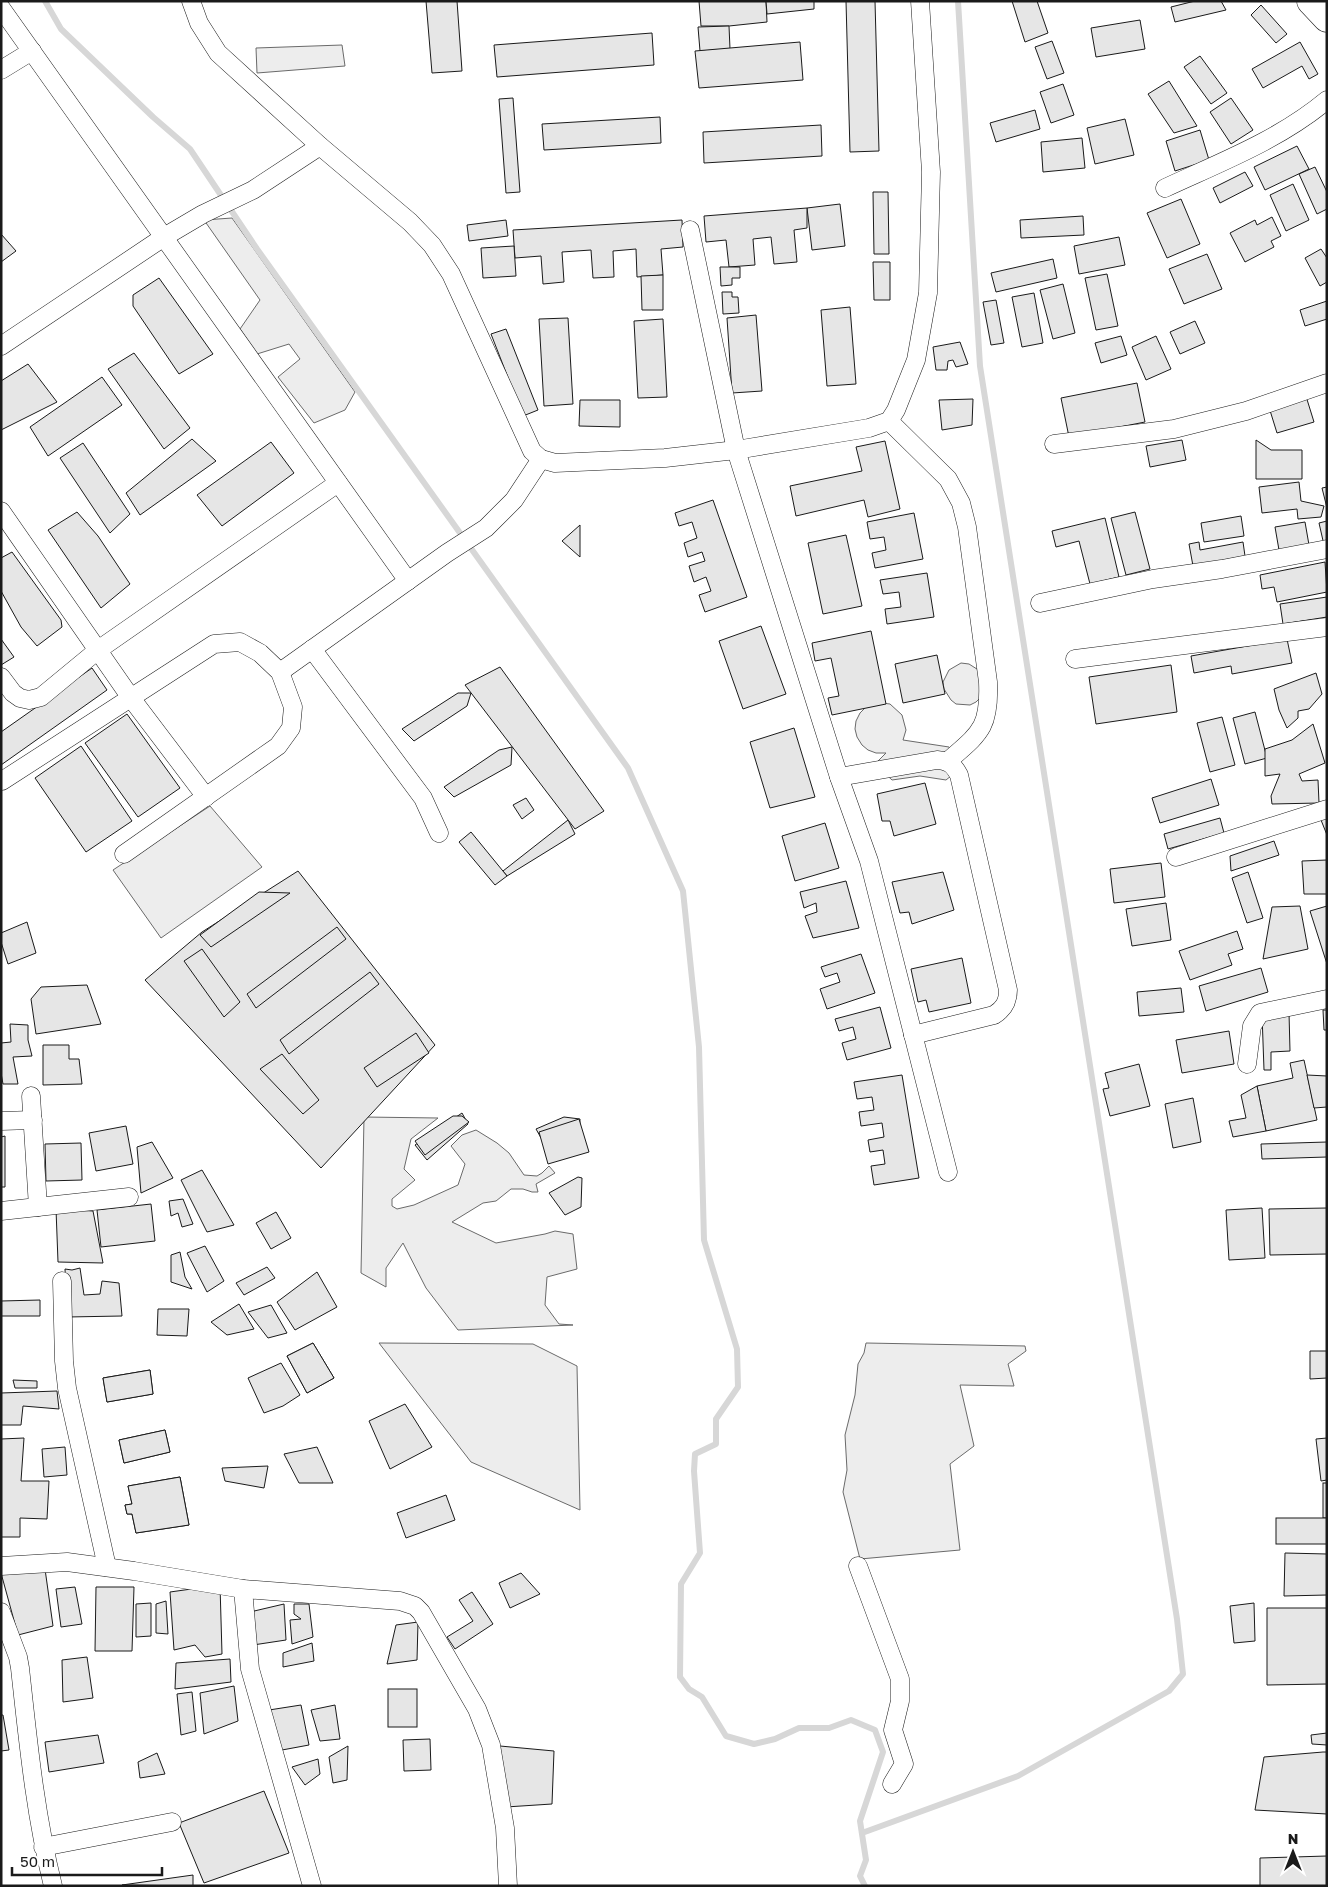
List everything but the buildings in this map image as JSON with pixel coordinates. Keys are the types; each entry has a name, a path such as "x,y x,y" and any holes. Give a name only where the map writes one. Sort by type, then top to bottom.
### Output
{"main road":[{"path":"1311,1 1327,18"}],"street":[{"path":"191,1 199,23 218,53 320,146 410,222 432,244 451,274 532,451 541,459 555,463 665,458 736,450 869,428 889,421 896,410 916,360 928,293 931,172 920,1"},
{"path":"1,8 408,582"},
{"path":"1,70 32,51"},
{"path":"1165,188 1266,141 1304,119 1327,100"},
{"path":"1,346 164,237 203,214 253,190 320,146"},
{"path":"690,230 736,450 839,777 868,861 948,1172"},
{"path":"1054,444 1174,429 1246,411 1327,383"},
{"path":"889,421 948,479 961,503 967,527 989,699 986,718 978,735 948,761"},
{"path":"280,672 447,553 486,528 514,500 541,459"},
{"path":"1,677 12,693 20,698 29,700 42,697 98,650 338,482"},
{"path":"1,511 131,698 206,797"},
{"path":"1040,603 1153,579 1222,569 1327,549"},
{"path":"1075,659 1327,627"},
{"path":"2,781 214,644 240,642 260,653 280,672 293,707 291,728 278,746 124,854"},
{"path":"312,650 422,798 439,833"},
{"path":"839,777 937,760 948,761 955,767 959,775 1008,990 1008,1000 1003,1010 994,1015 913,1035"},
{"path":"1176,857 1327,809"},
{"path":"1247,1064 1252,1026 1260,1013 1327,999"},
{"path":"31,1096 38,1207"},
{"path":"1,1120 33,1120"},
{"path":"1,1211 129,1197"},
{"path":"62,1281 64,1361 67,1388 107,1567"},
{"path":"1,1566 55,1562 107,1567 243,1589 400,1601 415,1606 421,1612 477,1709 491,1745 505,1828 508,1886"},
{"path":"858,1566 900,1679 900,1701 893,1730 904,1764 892,1784"},
{"path":"243,1589 250,1670 312,1886"},
{"path":"1,1612 18,1657 31,1769 43,1847 53,1886"},
{"path":"43,1847 172,1822"}],"shaded area":[{"path":"342,45 345,66 257,73 256,48"},
{"path":"232,218 355,392 345,410 314,423 278,377 300,359 289,344 257,354 240,329 260,300 204,220"},
{"path":"961,663 969,664 980,671 981,697 970,705 956,704 944,689 943,682 949,670"},
{"path":"882,703 890,704 902,715 906,730 903,740 949,747 962,767 946,780 920,776 892,780 875,764 886,753 876,753 868,750 857,737 855,729 860,713 866,707"},
{"path":"210,806 262,867 161,938 113,870"},
{"path":"364,1117 438,1118 411,1139 404,1169 415,1180 392,1199 392,1206 397,1209 414,1205 458,1185 465,1164 451,1146 462,1135 476,1130 509,1153 524,1175 537,1176 549,1166 555,1173 536,1184 538,1192 511,1189 496,1201 483,1203 452,1222 496,1243 555,1231 573,1234 577,1269 547,1277 545,1305 559,1324 573,1325 458,1330 426,1288 403,1243 386,1268 386,1287 361,1273"},
{"path":"379,1343 533,1344 577,1366 580,1510 471,1462"},
{"path":"866,1343 1025,1346 1026,1351 1008,1364 1014,1386 960,1385 974,1446 950,1464 960,1550 860,1559 843,1492 847,1470 845,1435 855,1395 858,1364 864,1353"}],"waterway":[{"path":"45,1 61,29 153,117 190,149 257,249 628,768 683,891 699,1047 704,1240 737,1349 738,1387 716,1419 716,1444 695,1454 694,1471 700,1553 681,1584 680,1677 689,1689 702,1697 726,1736 754,1744 775,1739 799,1728 829,1728 851,1720 875,1730 883,1752 860,1821 866,1860 860,1876 865,1886"},
{"path":"862,1833 1018,1776 1169,1691 1183,1674 1177,1619 980,366 958,1"}]}
